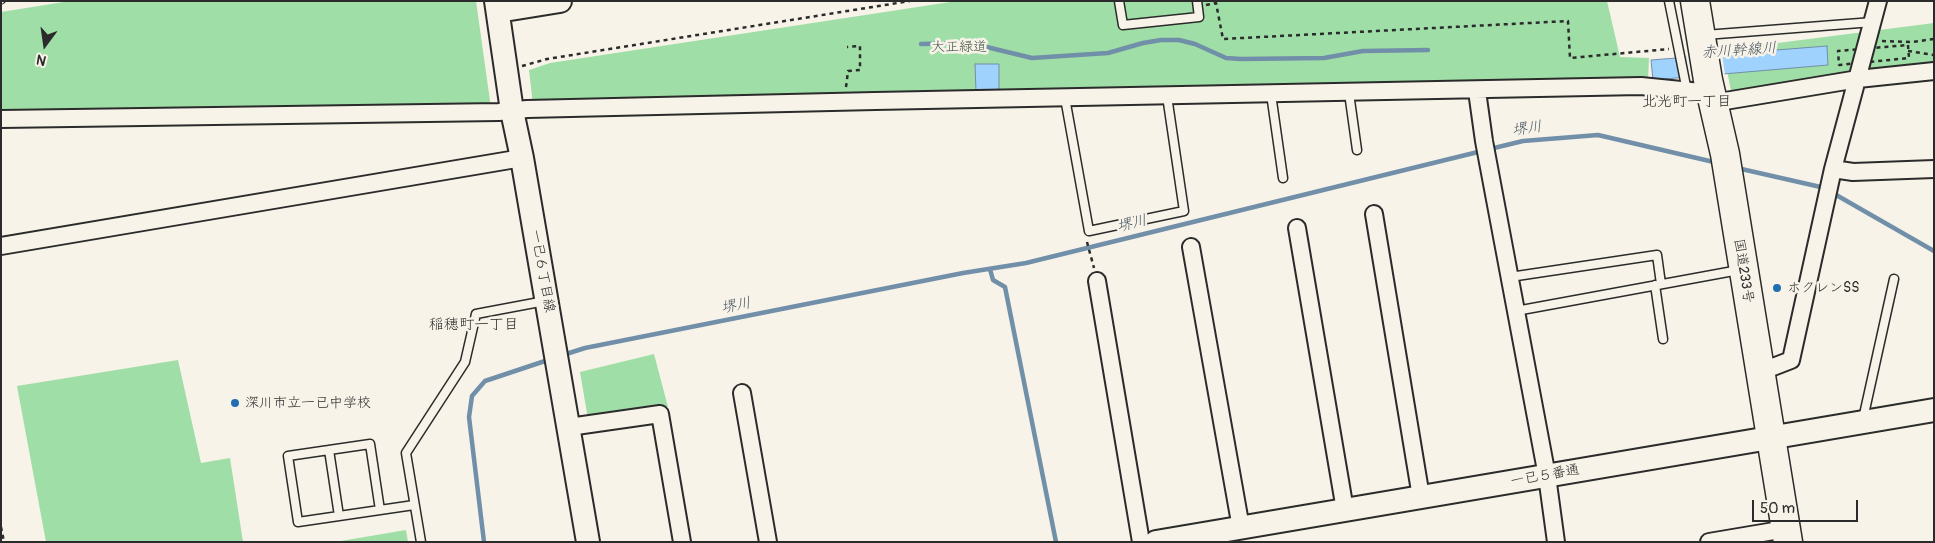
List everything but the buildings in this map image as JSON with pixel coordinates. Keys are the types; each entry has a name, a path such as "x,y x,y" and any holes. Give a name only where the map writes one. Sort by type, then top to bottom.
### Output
{"highway":[{"name":"国道233号","path":"1695,1 1690,47 1701,90 1727,166 1787,535"}],"street":[{"path":"497,6 560,1"},
{"path":"1760,372 1791,360 1830,184 1878,1"},
{"name":"一已６丁目線","path":"497,6 512,111 522,158 588,542"},
{"path":"1,119 512,111 1641,86 1701,90 1858,79 1934,71"},
{"path":"1477,91 1484,141 1547,476 1556,542"},
{"path":"1,246 522,158"},
{"path":"1830,184 1853,172 1934,169"},
{"path":"1374,214 1421,496"},
{"path":"1297,228 1346,510"},
{"path":"1191,247 1230,533"},
{"path":"1097,281 1140,542"},
{"path":"742,393 768,542"},
{"name":"一已５番通","path":"1156,542 1230,533 1421,496 1934,410"},
{"path":"569,427 660,414 682,542"},
{"path":"1709,542 1787,535"}],"lane":[{"path":"1119,1 1123,25 1199,17 1197,4"},
{"path":"1669,1 1690,47 1873,22"},
{"path":"1349,93 1357,150"},
{"path":"1271,94 1284,178"},
{"path":"1066,98 1090,231 1184,211 1167,96"},
{"path":"1510,277 1657,255 1662,339"},
{"path":"1516,311 1743,269"},
{"path":"1862,422 1894,279"},
{"path":"421,542 406,453 465,362 476,314 547,301"},
{"path":"380,510 370,444 288,456 298,522 380,510 414,505"},
{"path":"329,450 339,516"}],"path":[{"path":"518,67 546,59 910,1"},
{"path":"1197,4 1216,3 1224,40 1568,21 1570,58 1690,47"},
{"path":"1868,41 1912,42 1934,39"},
{"path":"845,91 848,71 860,70 860,46 847,47"},
{"path":"1908,51 1934,55"},
{"path":"1086,236 1092,259"},
{"path":"1,527 4,542"}],"green space":[{"path":"70,1 476,1 491,108 1,114 1,12"},
{"name":"大正緑道","path":"957,1 1607,1 1620,57 1649,58 1648,81 533,105 529,70 550,63"},
{"path":"1934,23 1934,66 1731,91 1723,50"},
{"path":"654,354 668,407 588,419 580,372"},
{"path":"178,360 201,463 230,458 243,542 46,542 17,386"},
{"path":"406,530 408,542 335,542"}],"water":[{"path":"1827,46 1828,65 1653,80 1651,60"},
{"path":"975,64 999,64 999,90 976,91"}],"pier":[{"path":"1722,52 1725,76 1689,80 1686,55"}],"waterway":[{"path":"921,44 970,43 1032,58 1108,53 1161,40 1179,40 1195,44 1226,58 1241,59 1324,58 1363,51 1428,50"},
{"name":"堺川","path":"1490,149 1523,141 1598,135 1718,163"},
{"name":"堺川","path":"563,355 585,348 963,273 1026,263 1482,151"},
{"name":"堺川","path":"1737,168 1825,188"},
{"name":"堺川","path":"1831,192 1934,251"},
{"path":"990,269 993,280 1005,287 1056,542"},
{"name":"堺川","path":"484,542 469,417 472,396 485,381 551,359"}],"place":[{"name":"ホクレンSS","path":"1777,288"},
{"name":"深川市立一已中学校","path":"235,403"}],"district":[{"name":"北光町一丁目","path":"1687,102"},
{"name":"稲穂町一丁目","path":"474,325"}],"water label":[{"name":"赤川幹線川","path":"1739,51"}]}
